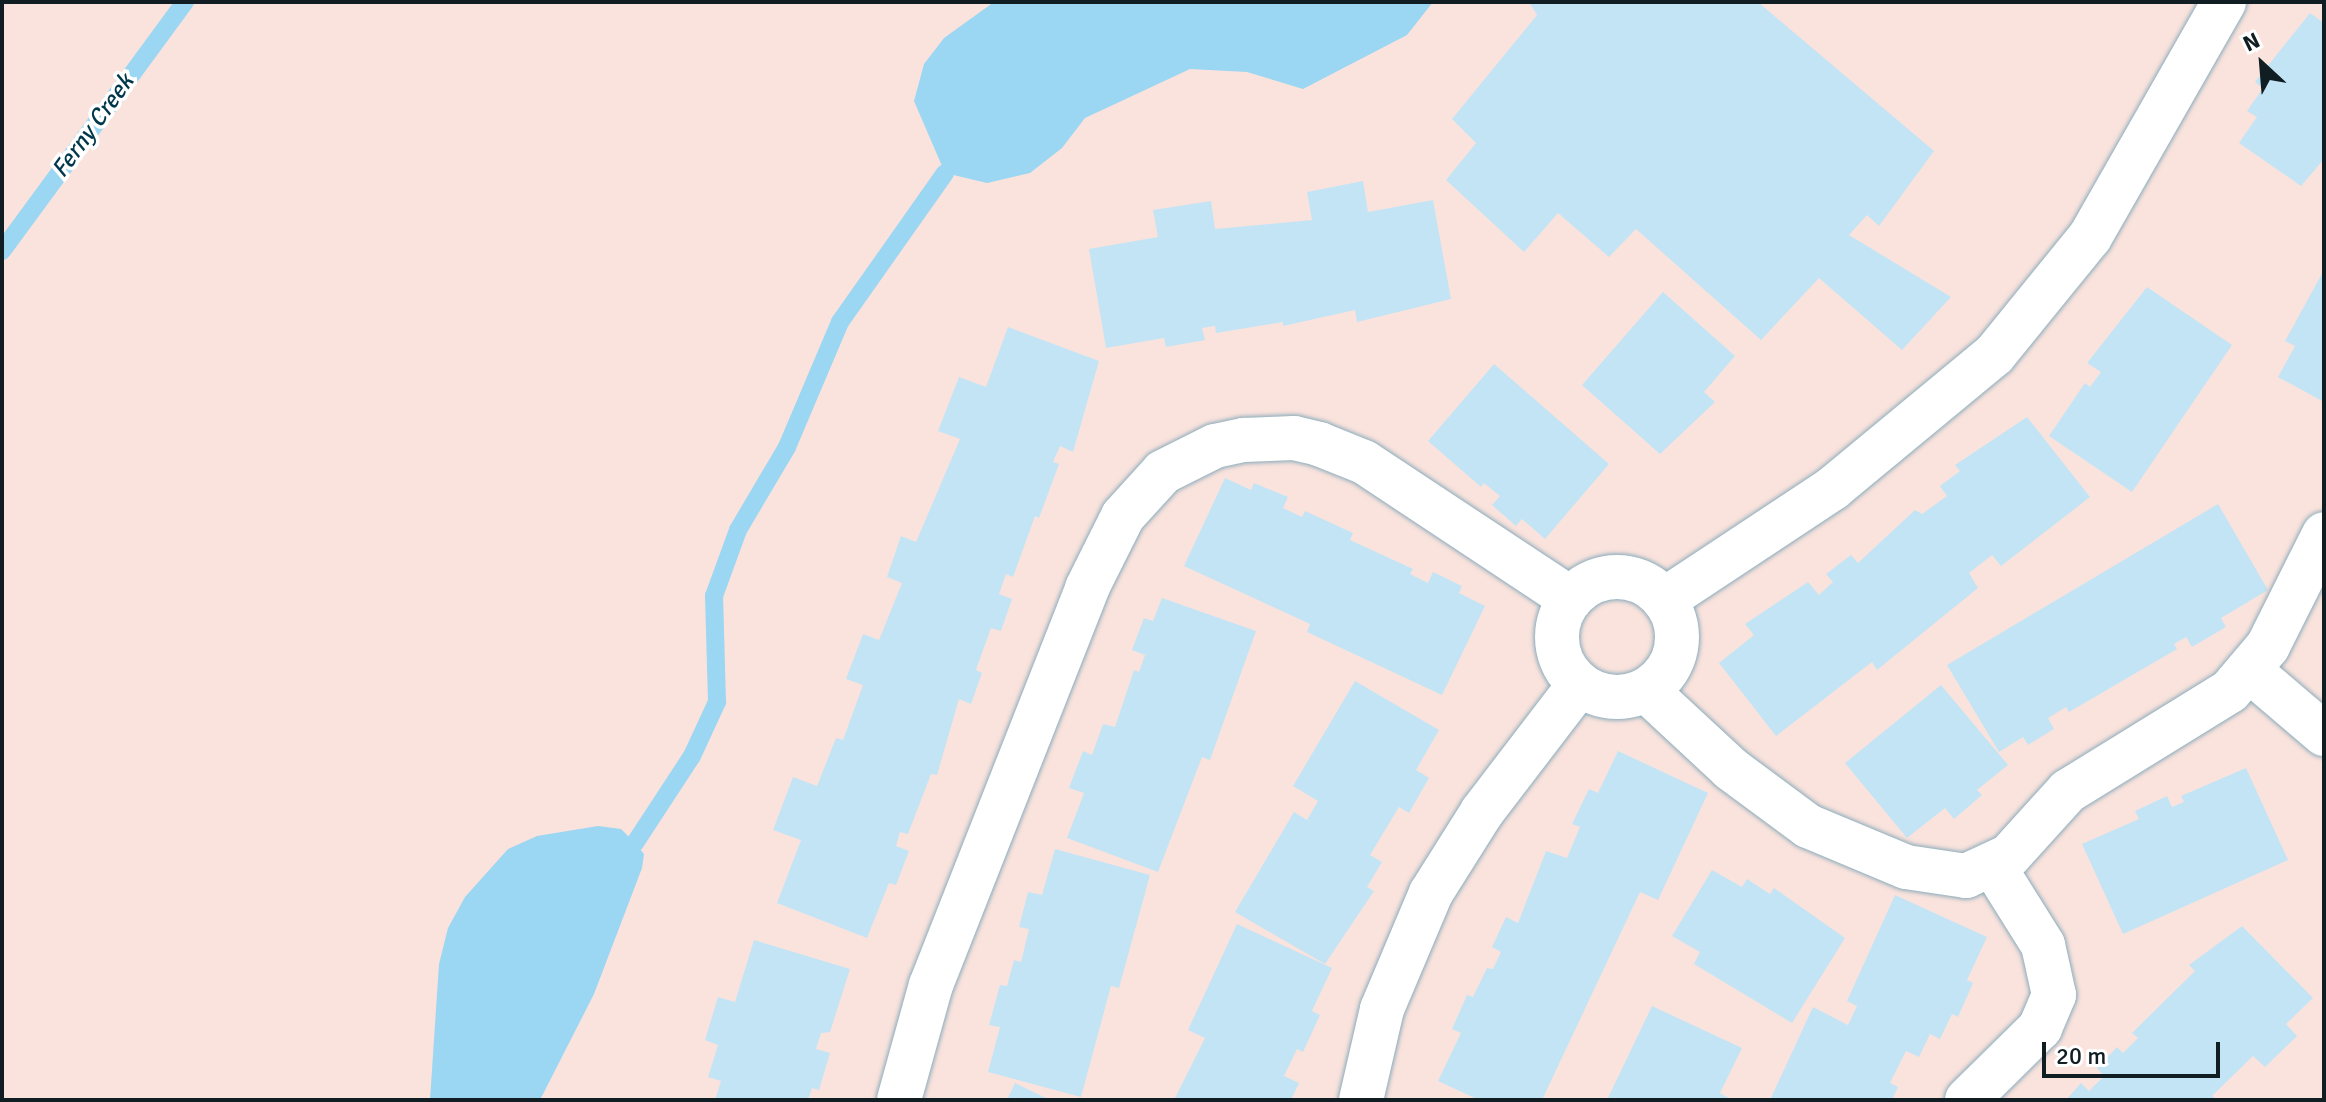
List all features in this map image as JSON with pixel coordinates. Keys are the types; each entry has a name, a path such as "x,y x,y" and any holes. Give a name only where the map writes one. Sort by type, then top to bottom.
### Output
{"lane":[{"path":"1664,600 1833,488 1925,417 1994,355 2090,237 2224,2"},
{"path":"899,1100 931,985 1087,588 1123,516 1163,472 1215,446 1244,440 1294,438 1319,444 1364,462 1571,599"},
{"path":"1646,690 1755,789 1838,843 1942,875 1966,876 1994,867 2068,791 2208,708 2249,670 2268,646 2324,534"},
{"path":"1618,577 1644,584 1664,600 1676,628 1673,659 1646,690 1614,697 1579,685 1560,655 1557,635 1571,599 1592,583 1618,577"},
{"path":"2249,670 2324,734"},
{"path":"1361,1100 1382,1009 1431,893 1482,812 1579,685"},
{"path":"1967,1100 2040,1028 2054,995 2043,945 1994,867"}],"shaded area":[{"path":"2,2 2324,2 2324,1100 2,1100"}],"water":[{"path":"994,2 1433,2 1407,35 1303,89 1247,72 1190,69 1085,118 1062,148 1030,173 987,183 945,173 914,101 924,64 944,38"},
{"path":"598,826 621,829 644,854 642,868 594,994 540,1100 430,1100 439,964 448,928 465,897 508,849 537,836"}],"building":[{"path":"1529,2 1758,2 1934,151 1879,226 1867,215 1849,235 1951,297 1902,350 1819,278 1761,340 1636,229 1609,257 1558,213 1524,252 1446,180 1476,143 1452,119 1537,15"},
{"path":"2310,13 2324,23 2324,159 2301,186 2239,143 2257,117 2247,111 2263,88 2255,82"},
{"path":"1363,181 1368,212 1433,200 1451,299 1357,322 1355,310 1283,326 1283,322 1216,333 1215,326 1202,328 1205,340 1166,347 1164,338 1106,348 1089,249 1158,237 1153,210 1211,201 1215,229 1312,220 1307,192"},
{"path":"2324,270 2324,402 2278,377 2295,346 2285,341"},
{"path":"2147,287 2232,345 2132,492 2049,436 2085,383 2090,387 2101,372 2087,363"},
{"path":"1663,292 1735,356 1704,392 1715,402 1660,454 1582,385"},
{"path":"1008,327 1099,361 1073,452 1060,446 1053,462 1059,464 1039,518 1035,516 1013,577 1006,574 999,594 1012,599 1001,631 991,628 976,670 982,673 971,704 959,699 937,775 931,774 908,834 900,832 896,846 909,851 896,885 889,883 867,938 777,903 801,840 773,830 793,777 817,786 836,738 843,740 863,685 846,679 863,634 879,640 902,583 887,577 901,536 916,542 960,439 938,431 959,377 986,387"},
{"path":"1494,364 1609,464 1545,539 1522,519 1516,526 1492,505 1500,496 1484,483 1481,487 1428,441"},
{"path":"2027,417 2090,497 2001,566 1992,555 1969,573 1978,588 1877,670 1872,662 1776,736 1719,663 1754,635 1745,624 1808,582 1819,595 1833,582 1826,574 1851,555 1858,563 1915,510 1922,514 1947,496 1940,486 1960,471 1955,465"},
{"path":"1225,478 1251,490 1254,483 1288,497 1283,508 1302,517 1305,511 1353,533 1350,540 1413,569 1410,574 1428,583 1433,572 1462,586 1459,593 1485,606 1442,695 1307,632 1310,624 1184,566"},
{"path":"2218,504 2268,590 2221,618 2226,627 2192,647 2186,637 2174,644 2177,649 2069,712 2066,707 2048,718 2054,729 2028,745 2023,737 1999,752 1947,665"},
{"path":"1162,598 1256,631 1210,760 1202,757 1158,872 1067,838 1084,793 1069,788 1083,751 1092,755 1103,724 1115,727 1134,670 1139,672 1145,655 1132,650 1144,618 1153,621"},
{"path":"1355,681 1439,730 1416,770 1429,778 1409,813 1399,807 1370,855 1382,862 1367,887 1374,891 1325,964 1235,912 1294,812 1307,820 1318,801 1293,786"},
{"path":"1941,685 2008,765 1977,790 1982,795 1954,819 1945,808 1907,838 1845,763"},
{"path":"1618,751 1708,793 1658,900 1640,892 1542,1100 1479,1100 1438,1081 1461,1033 1452,1029 1467,995 1473,997 1487,968 1493,969 1501,952 1492,947 1506,917 1518,923 1546,851 1567,858 1580,827 1572,824 1589,789 1598,793"},
{"path":"2246,768 2288,860 2123,934 2082,844 2139,819 2135,811 2167,796 2172,807 2184,802 2181,796"},
{"path":"1055,849 1150,875 1119,988 1111,986 1081,1097 988,1072 1000,1027 989,1025 1000,985 1007,986 1014,960 1021,962 1029,929 1019,927 1028,892 1042,895"},
{"path":"1712,870 1742,887 1747,879 1770,894 1774,888 1845,938 1792,1023 1694,964 1700,952 1672,936"},
{"path":"1895,895 1987,937 1967,980 1973,983 1958,1017 1952,1014 1940,1039 1930,1034 1919,1057 1906,1051 1890,1083 1898,1087 1892,1100 1770,1100 1813,1007 1848,1025 1857,1006 1847,1001"},
{"path":"1237,924 1332,968 1312,1011 1320,1015 1303,1052 1297,1049 1284,1076 1299,1083 1291,1100 1174,1100 1205,1038 1188,1030"},
{"path":"2242,926 2313,998 2286,1024 2297,1036 2265,1067 2253,1056 2213,1095 2214,1100 2066,1100 2081,1083 2089,1091 2104,1076 2097,1068 2117,1047 2123,1053 2138,1038 2132,1033 2195,971 2189,965"},
{"path":"754,940 850,969 830,1032 821,1033 816,1049 830,1053 819,1090 812,1088 808,1100 715,1100 721,1081 708,1077 718,1045 705,1040 718,997 735,1002"},
{"path":"1652,1006 1742,1048 1720,1093 1732,1100 1607,1100"},
{"path":"1015,1083 1050,1100 1007,1100"}],"waterway":[{"name":"Ferny Creek","path":"2,251 185,2"},
{"path":"635,843 692,756 717,702 714,596 738,530 787,447 840,322 945,173"}]}
